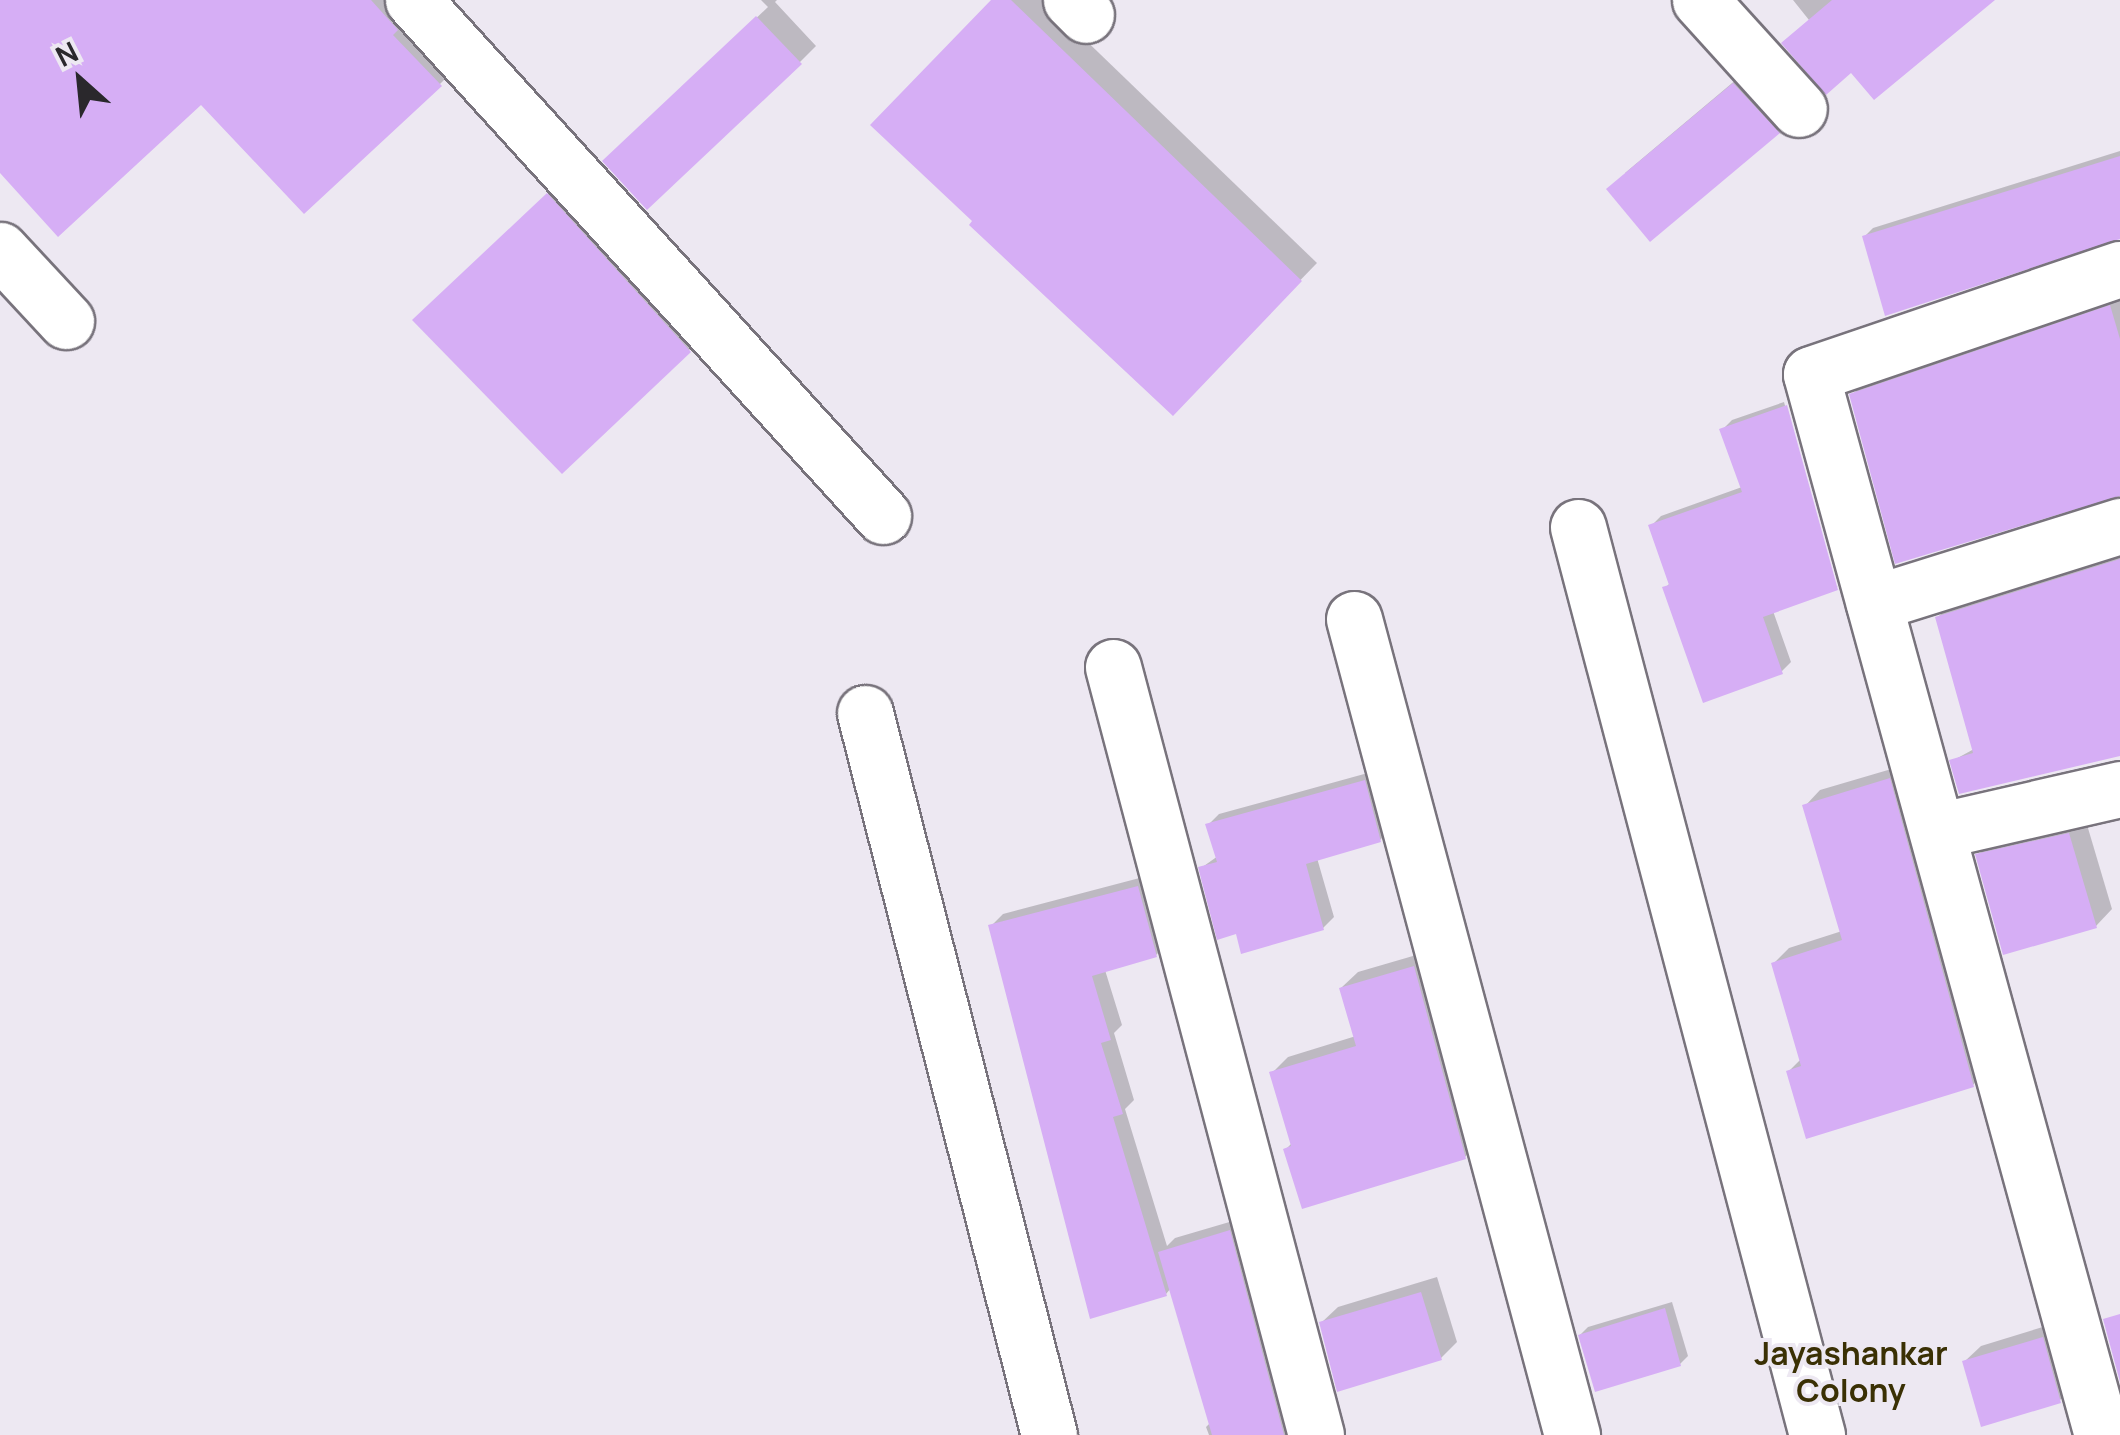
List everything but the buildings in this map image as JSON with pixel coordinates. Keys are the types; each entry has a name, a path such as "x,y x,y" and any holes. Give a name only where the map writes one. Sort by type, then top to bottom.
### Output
{"street":[{"path":"413,0 883,516"},
{"path":"1700,0 1798,109"},
{"path":"0,250 66,321"},
{"path":"2102,1435 1811,374 2120,270"},
{"path":"1874,603 2120,526"},
{"path":"1578,527 1817,1435"},
{"path":"1354,620 1572,1435"},
{"path":"1112,667 1316,1435"},
{"path":"865,714 1049,1435"},
{"path":"1936,831 2120,789"}],"district":[{"name":"Jayashankar Colony","path":"1851,1372"}]}
